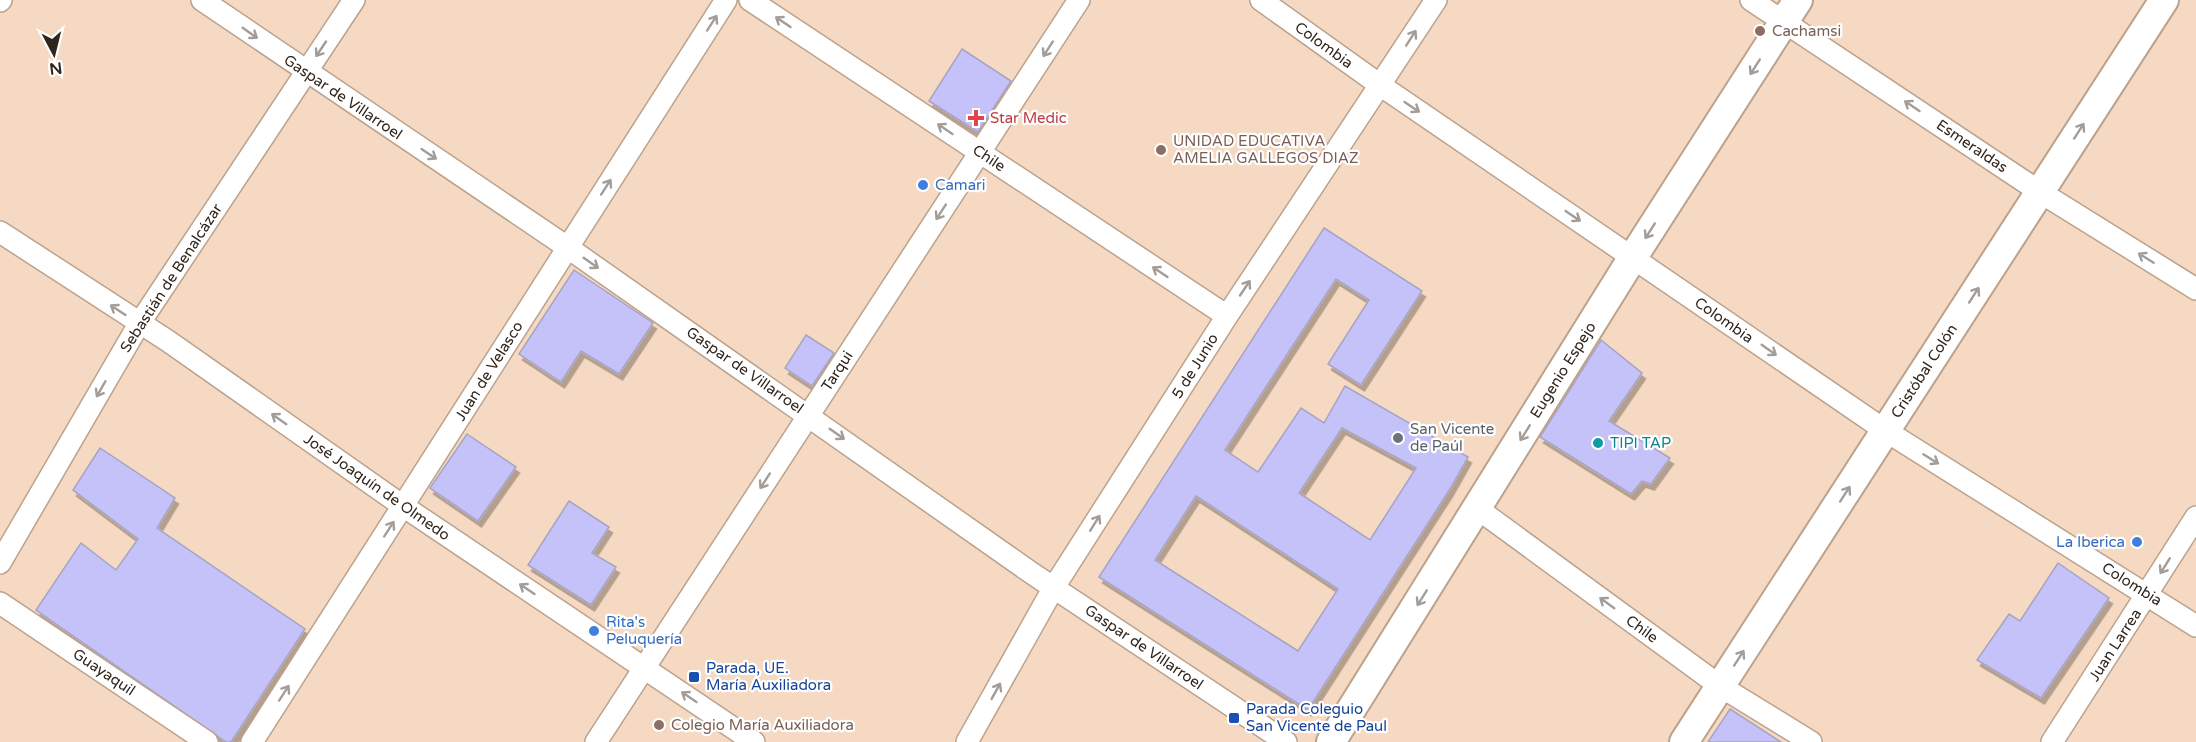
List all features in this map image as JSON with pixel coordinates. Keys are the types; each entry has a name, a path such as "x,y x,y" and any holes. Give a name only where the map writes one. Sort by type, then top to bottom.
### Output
{"street":[{"name":"Gaspar de Villarroel","path":"202,0 305,72 567,246 1054,588 1286,742"},
{"name":"Sebastián de Benalcázar","path":"0,563 139,324 354,0"},
{"name":"Juan de Velasco","path":"252,742 726,0"},
{"name":"Chile","path":"750,0 1227,316"},
{"name":"Tarqui","path":"596,742 1079,0"},
{"name":"Colombia","path":"1261,0 1380,85 1886,431 2148,593 2196,626"},
{"name":"5 de Junio","path":"968,742 1054,588 1227,316 1436,0"},
{"name":"Esmeraldas","path":"1751,0 1791,11 2040,192 2196,289"},
{"name":"Cristóbal Colón","path":"1684,742 2164,0"},
{"name":"Eugenio Espejo","path":"1331,742 1633,257 1791,11"},
{"name":"José Joaquín de Olmedo","path":"0,232 754,742"},
{"name":"Chile","path":"1478,509 1720,686 1811,742"},
{"name":"Juan Larrea","path":"2052,742 2196,517"},
{"name":"Guayaquil","path":"0,603 207,742"}],"building":[{"path":"962,49 1011,81 978,132 929,101"},
{"name":"San Vicente de Paúl","path":"1324,228 1422,291 1361,385 1328,364 1369,300 1336,279 1225,450 1258,472 1301,408 1324,423 1345,386 1468,457 1450,489 1308,710 1099,577","holes":["1342,428 1416,468 1370,540 1299,493","1196,496 1338,589 1298,651 1155,560"]},
{"path":"574,270 653,323 619,374 581,351 561,382 519,354"},
{"path":"806,335 834,353 812,386 785,368"},
{"name":"TIPI TAP","path":"1601,340 1642,373 1609,421 1670,458 1651,484 1642,481 1631,494 1540,437"},
{"path":"467,434 516,467 478,521 430,488"},
{"path":"100,448 175,498 157,528 305,629 231,742 226,742 36,610 81,543 116,570 138,539 73,490"},
{"path":"569,501 609,527 592,553 616,567 591,605 528,565"},
{"path":"2058,563 2109,598 2041,698 1977,660 2009,614 2020,621"},
{"path":"1730,709 1781,742 1708,742"}],"place":[{"name":"Cachamsi","path":"1760,31"},
{"name":"Star Medic","path":"976,118"},
{"name":"UNIDAD EDUCATIVA AMELIA GALLEGOS DIAZ","path":"1161,150"},
{"name":"Camari","path":"923,185"},
{"name":"San Vicente de Paúl","path":"1398,438"},
{"name":"TIPI TAP","path":"1598,443"},
{"name":"La Iberica","path":"2137,542"},
{"name":"Rita's Peluquería","path":"594,631"},
{"name":"Parada, UE. María Auxiliadora","path":"694,677"},
{"name":"Parada Coleguio San Vicente de Paul","path":"1234,718"},
{"name":"Colegio María Auxiliadora","path":"659,725"}]}
